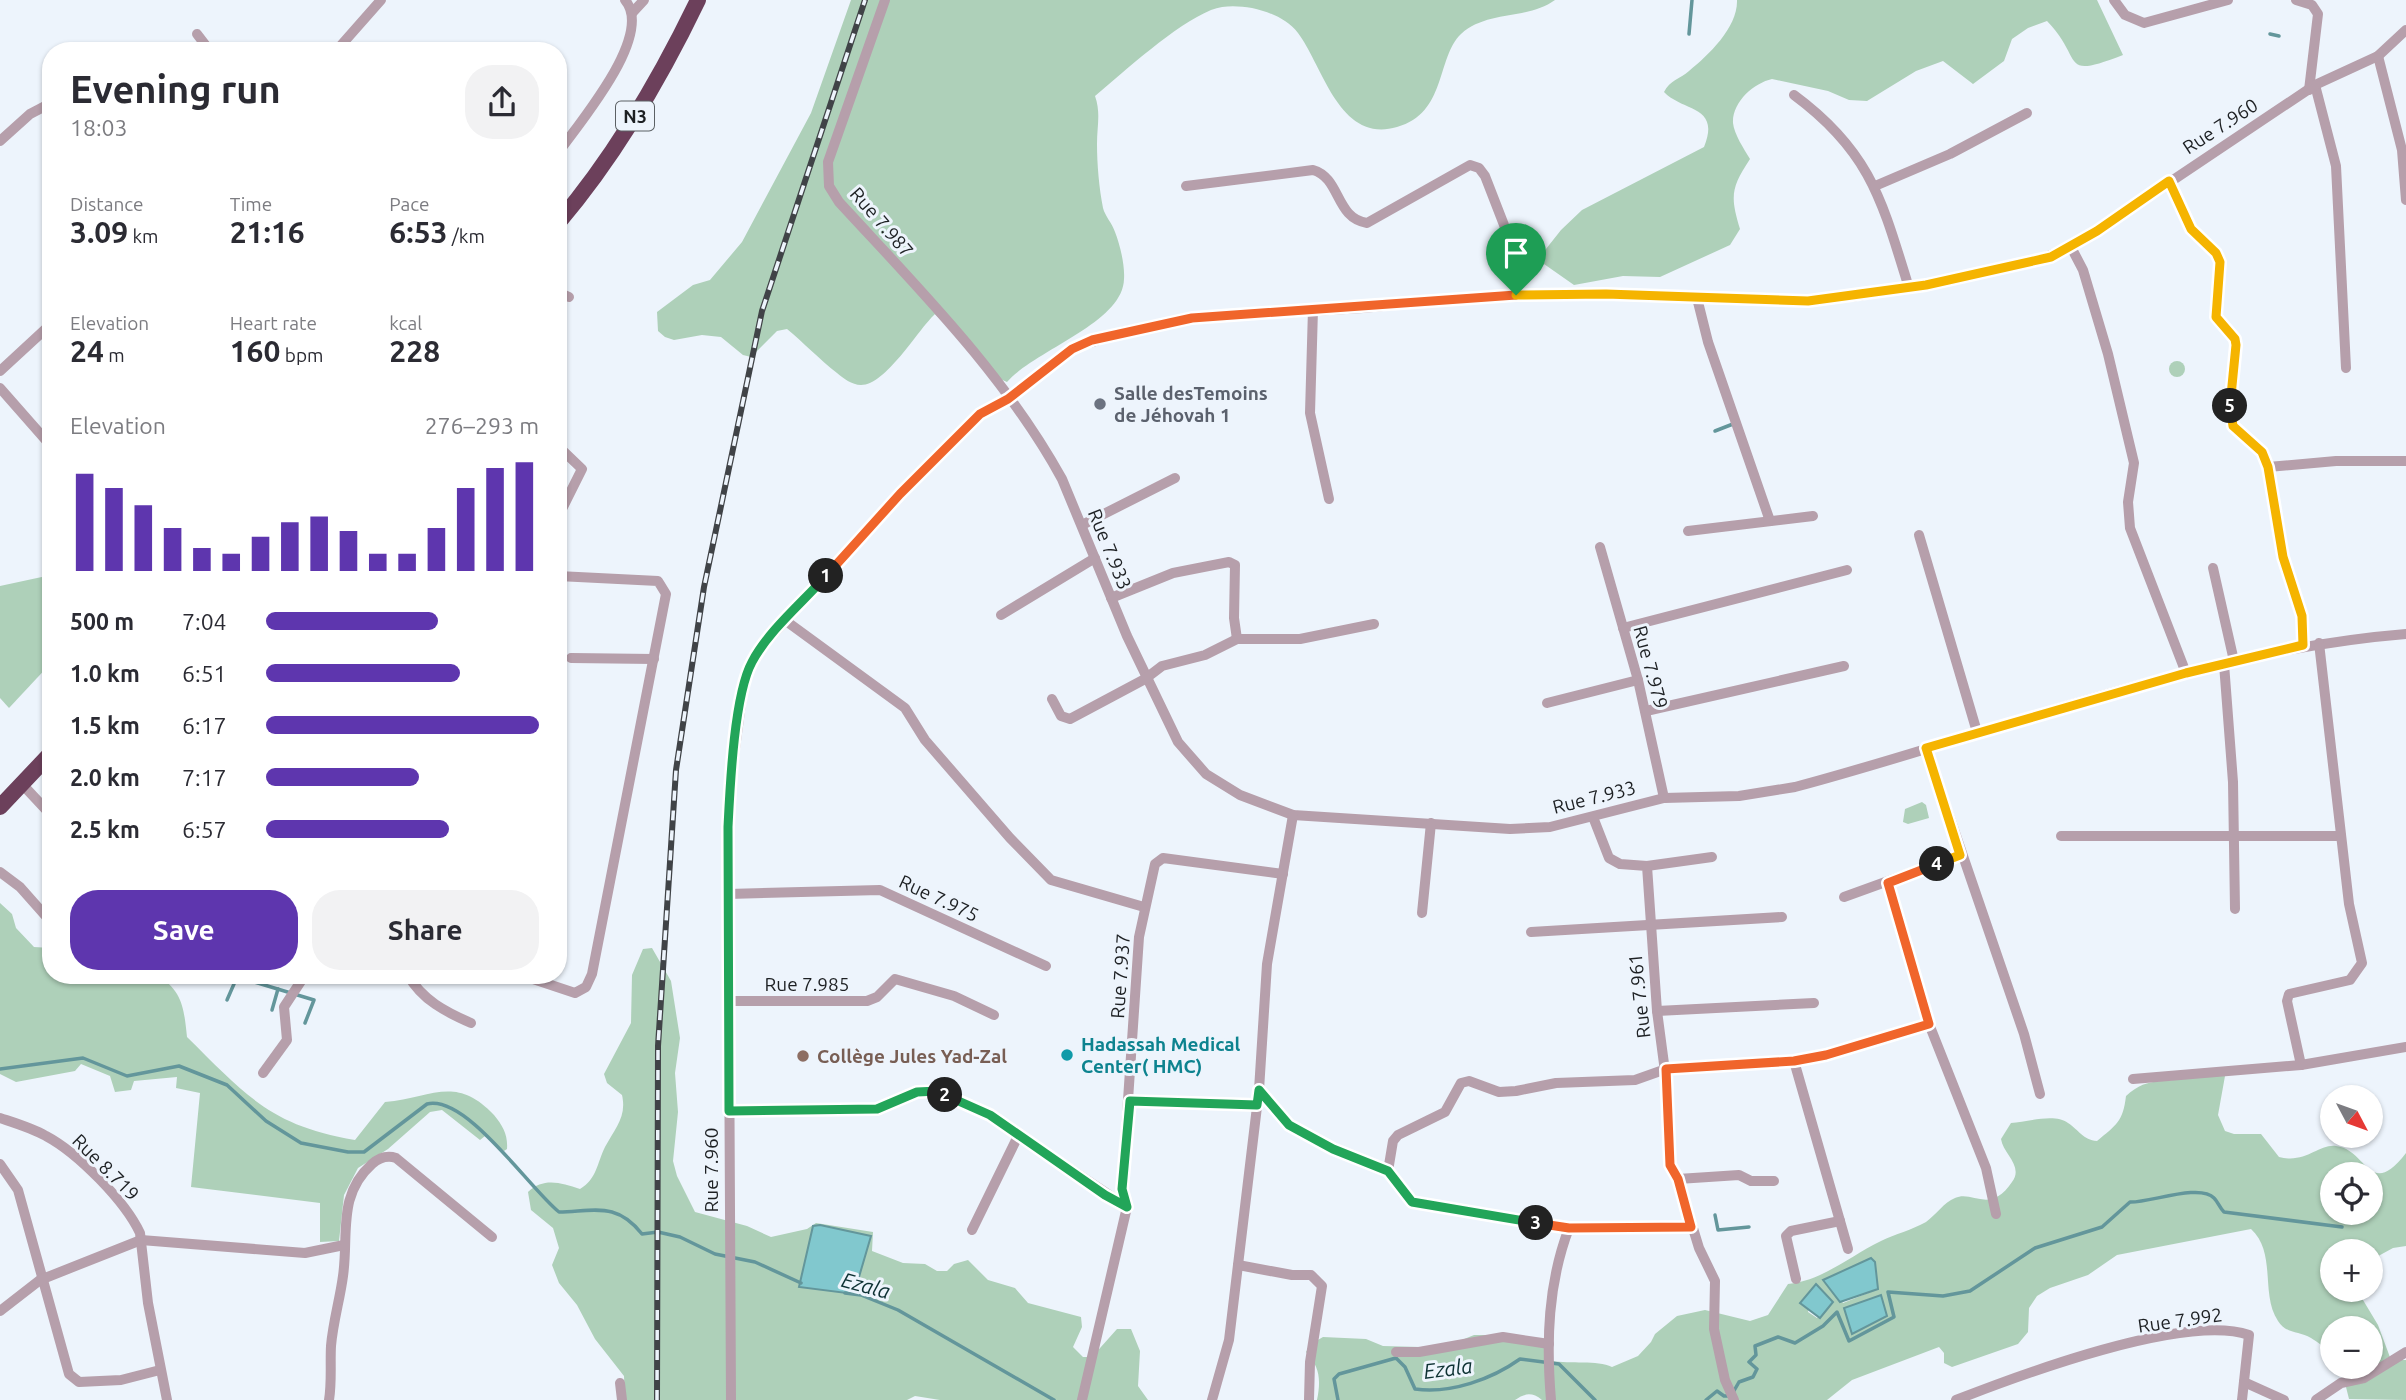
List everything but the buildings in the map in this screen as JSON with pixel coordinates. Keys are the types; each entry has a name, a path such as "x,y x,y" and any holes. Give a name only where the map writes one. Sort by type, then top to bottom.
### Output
{"highway":[{"name":"N3","path":"567,211 640,109 698,0"},
{"path":"0,807 42,763"}],"street":[{"path":"344,42 381,0"},
{"path":"567,140 622,58 632,33 632,13 625,0"},
{"path":"632,13 644,0"},
{"name":"Rue 7.987","path":"885,0 828,162 830,186 839,202 981,361 1008,399"},
{"path":"2113,0 2125,15 2144,23 2228,0"},
{"path":"2296,0 2312,5 2318,14 2312,87 2336,166 2346,368"},
{"name":"Rue 7.960","path":"731,1400 728,894 730,786 744,681 760,649 900,494 970,422 1008,399 1058,359 1092,340 1192,318 1516,295 1606,294 1808,301 1909,288 2008,269 2051,257 2071,247 2312,87 2378,56 2406,30"},
{"path":"197,34 204,42"},
{"path":"2378,56 2402,150 2406,200"},
{"path":"1794,95 1826,119 1844,139 1875,186 1909,288"},
{"path":"0,141 30,114 42,108"},
{"path":"1875,186 1950,154 2027,113"},
{"path":"1186,186 1313,170 1327,179 1346,213 1355,221 1367,223 1470,165 1479,168 1485,176 1511,243 1516,295"},
{"path":"2169,181 2191,229 2216,253 2220,262 2216,317 2235,339 2236,345 2230,412 2233,426 2262,452 2268,467 2283,557 2302,616 2303,645"},
{"path":"2071,247 2083,270 2108,354 2134,463 2128,502 2130,528 2186,673"},
{"path":"1697,298 1708,342 1770,521"},
{"path":"1314,309 1310,413 1329,499"},
{"path":"0,371 42,332"},
{"path":"0,388 42,436"},
{"name":"Rue 7.933","path":"1008,399 1045,447 1082,525 1145,679 1178,742 1206,774 1240,795 1293,815 1479,828 1531,828 1594,817 1664,798 1739,796 1771,792 1833,777 1977,732 2186,673 2303,645 2406,634"},
{"path":"567,455 582,469 567,499"},
{"path":"2268,467 2336,461 2406,461"},
{"path":"1082,525 1175,478"},
{"path":"1688,531 1813,516"},
{"path":"1919,535 1977,732"},
{"name":"Rue 7.979","path":"1600,547 1638,680 1664,798"},
{"path":"1001,615 1095,558"},
{"path":"1111,598 1173,573 1229,562 1235,565 1234,618 1237,639"},
{"path":"2213,568 2229,663 2235,909"},
{"path":"1623,628 1847,570"},
{"path":"548,984 575,993 586,987 592,974 666,594 664,586 658,582 567,577"},
{"path":"786,621 905,708 925,740 1051,880 1144,907"},
{"path":"1052,699 1060,716 1070,719 1145,679 1168,663 1205,655 1237,639 1300,639 1374,624"},
{"path":"2301,1066 2287,1001 2289,994 2350,980 2362,963 2349,904 2329,749 2319,643"},
{"path":"571,658 653,659"},
{"path":"1646,712 1844,666"},
{"path":"1547,703 1638,680"},
{"path":"1926,748 1960,855 2024,1034 2040,1094"},
{"path":"22,784 42,805"},
{"path":"1212,1400 1229,1340 1259,1090 1267,964 1293,815"},
{"path":"1594,817 1609,858 1620,864 1647,866 1712,857"},
{"path":"1422,913 1431,823"},
{"path":"2061,836 2342,836"},
{"path":"1844,897 1960,855"},
{"name":"Rue 7.937","path":"1082,1400 1127,1207 1122,1189 1139,937 1150,875 1155,864 1163,858 1283,874"},
{"name":"Rue 7.961","path":"1647,866 1657,1011 1666,1069 1670,1165 1678,1179 1691,1227 1715,1281 1714,1329 1725,1380 1734,1400"},
{"path":"0,872 20,887 42,912"},
{"path":"1888,883 1929,1024 1986,1168 1996,1214"},
{"name":"Rue 7.975","path":"728,894 880,890 1046,966"},
{"path":"1531,932 1782,917"},
{"name":"Rue 7.985","path":"730,1001 867,1000 877,997 895,979 954,996 994,1015"},
{"path":"263,1073 287,1040 284,1007 299,984"},
{"path":"413,984 444,1011 471,1023"},
{"path":"1657,1011 1814,1003"},
{"path":"1388,1171 1393,1141 1398,1135 1445,1112 1461,1083 1469,1082 1499,1092 1516,1091 1556,1083 1635,1080 1666,1069 1794,1061 1826,1055 1929,1024"},
{"path":"2133,1079 2301,1066 2406,1047"},
{"path":"1794,1061 1848,1250"},
{"path":"1259,1090 1289,1125 1333,1149 1388,1171 1412,1202 1455,1212 1569,1228 1691,1227"},
{"path":"729,1111 877,1109 917,1092 938,1091 990,1115 1105,1195 1127,1207"},
{"path":"1130,1101 1257,1105"},
{"name":"Rue 8.719","path":"0,1118 56,1142 101,1182 135,1223 141,1240 148,1303 167,1400"},
{"path":"972,1230 1019,1134"},
{"path":"329,1400 331,1343 344,1273 347,1203 352,1189 376,1160 388,1155 396,1158 492,1237"},
{"path":"0,1164 18,1190 40,1280 69,1374 74,1380 113,1381 160,1370"},
{"path":"1678,1179 1739,1175 1751,1181 1774,1181"},
{"path":"1796,1279 1786,1236 1791,1231 1840,1221"},
{"path":"1551,1400 1548,1363 1550,1307 1557,1259 1569,1228"},
{"path":"0,1311 40,1280 141,1240 305,1253 344,1245"},
{"path":"1238,1265 1292,1275 1311,1275 1322,1286 1310,1362 1309,1400"},
{"name":"Rue 7.992","path":"1956,1400 2052,1364 2182,1333 2237,1330 2249,1335 2242,1400"},
{"path":"1396,1352 1419,1352 1503,1337 1549,1344"},
{"path":"2316,1400 2341,1383 2364,1378 2406,1352"},
{"path":"2244,1382 2284,1400"},
{"path":"620,1383 622,1400"}],"green space":[{"path":"851,0 1555,0 1533,10 1471,26 1453,44 1433,98 1425,110 1413,120 1397,127 1377,129 1361,124 1347,113 1335,99 1298,33 1283,20 1259,10 1237,6 1216,8 1197,17 1151,49 1095,96 1098,114 1099,184 1104,211 1117,237 1124,268 1120,295 1109,309 1076,335 1020,370 1007,382 998,378 935,314 891,367 871,383 861,385 842,377 787,329 777,331 751,357 743,355 721,337 702,335 674,340 665,337 658,331 657,312 693,285 710,280 742,242 811,113"},
{"path":"1737,0 2097,0 2123,55 2089,66 2080,66 2047,21 2028,28 2012,39 2004,61 1973,84 1943,61 1916,71 1867,101 1849,100 1828,91 1772,79 1765,81 1745,95 1734,115 1735,132 1750,159 1734,192 1740,229 1730,245 1660,277 1623,276 1574,285 1544,264 1542,254 1561,230 1582,210 1704,147 1708,124 1704,116 1664,92 1721,40 1733,20"},
{"path":"2174,361 2180,361 2185,369 2183,375 2174,377 2169,372 2169,366"},
{"path":"42,577 42,673 9,708 0,698 0,586"},
{"path":"1922,802 1926,805 1929,818 1908,824 1903,822 1905,809"},
{"path":"0,903 12,914 16,928 34,947 42,947 42,984 169,984 181,1002 187,1037 243,1091 280,1116 326,1134 355,1140 385,1102 455,1092 467,1095 494,1115 504,1131 507,1149 504,1151 485,1136 480,1140 442,1110 430,1112 388,1149 358,1168 344,1195 339,1241 320,1242 320,1203 191,1187 200,1093 176,1088 177,1077 134,1081 131,1090 115,1092 110,1076 81,1064 75,1071 16,1082 0,1074"},
{"path":"652,948 671,981 680,1038 675,1073 678,1112 673,1161 677,1176 695,1212 747,1226 771,1237 807,1229 816,1223 873,1232 872,1251 903,1263 925,1264 937,1271 947,1271 954,1264 968,1260 988,1280 1015,1288 1028,1303 1081,1317 1082,1327 1073,1347 1083,1357 1092,1357 1117,1329 1131,1329 1140,1351 1138,1386 1148,1400 940,1400 915,1396 907,1400 625,1400 624,1376 595,1339 577,1305 559,1283 552,1265 559,1248 553,1228 531,1210 528,1192 546,1183 559,1183 580,1189 593,1176 623,1110 622,1095 607,1083 604,1074 631,1023 632,975 643,949"},
{"path":"2195,1076 2225,1076 2218,1115 2225,1131 2234,1134 2261,1134 2279,1157 2297,1158 2323,1148 2343,1148 2355,1155 2362,1162 2320,1162 2320,1225 2383,1225 2383,1173 2394,1167 2406,1153 2406,1246 2393,1248 2383,1253 2383,1239 2320,1239 2320,1302 2364,1302 2373,1316 2320,1316 2320,1345 2281,1325 2270,1299 2264,1250 2251,1229 2117,1255 2088,1275 2050,1288 2037,1296 2029,1308 2028,1332 2018,1344 1952,1367 1944,1363 1944,1353 1939,1347 1852,1380 1827,1400 1542,1400 1528,1394 1515,1400 1317,1400 1318,1374 1306,1352 1311,1344 1323,1337 1366,1339 1383,1346 1421,1347 1452,1344 1474,1335 1513,1335 1544,1345 1552,1361 1612,1367 1638,1356 1655,1334 1677,1316 1705,1310 1750,1321 1768,1315 1788,1284 1813,1278 1881,1241 1921,1225 1955,1198 1962,1196 1989,1199 2004,1192 2016,1171 2001,1139 2011,1123 2041,1119 2062,1120 2088,1139 2097,1141 2118,1122 2126,1096 2151,1082","holes":["1873,1259 1878,1289 1843,1303 1823,1280","1816,1284 1833,1302 1817,1318 1808,1312"]},
{"path":"2383,1338 2391,1360 2406,1360 2406,1400 2349,1399 2344,1379 2383,1379"}],"water":[{"path":"820,1225 871,1236 854,1294 799,1287 813,1226"},
{"path":"1871,1258 1875,1262 1878,1289 1840,1302 1823,1280"},
{"path":"1816,1284 1833,1302 1820,1318 1800,1303"},
{"path":"1881,1295 1887,1316 1852,1334 1844,1308"}],"waterway":[{"path":"1689,34 1692,0"},
{"path":"2270,34 2279,36"},
{"path":"1715,431 1733,424"},
{"path":"227,1000 234,984"},
{"path":"261,984 314,1000 305,1023"},
{"path":"272,1010 278,989"},
{"path":"0,1069 83,1058 127,1076 179,1066 227,1085 266,1121 301,1143 348,1152 364,1152 427,1104 443,1105 460,1113 478,1127 559,1212 595,1210 615,1213 624,1217 642,1234 658,1232 680,1237 715,1254 755,1262 801,1283"},
{"path":"1706,1400 1717,1391 1724,1396 1731,1396 1739,1382 1753,1377 1757,1369 1749,1362 1756,1355 1755,1346 1778,1337 1795,1343 1823,1326 1837,1312 1849,1341 1894,1317 1888,1292 1943,1296 1970,1291 2035,1248 2102,1227 2130,1202 2198,1192 2214,1198 2224,1212 2342,1227"},
{"path":"1715,1215 1718,1230 1749,1227"},
{"name":"Ezala","path":"845,1293 861,1295 898,1310 1054,1400"},
{"name":"Ezala","path":"1338,1400 1334,1379 1339,1374 1396,1358 1405,1367 1415,1389 1429,1390 1457,1387 1484,1379 1520,1359 1559,1364 1595,1400"}],"railway":[{"path":"657,1400 658,1046 676,770 704,587 762,311 865,0"}],"place":[{"name":"Salle desTemoins de Jéhovah 1","path":"1100,404"},
{"name":"Hadassah Medical Center( HMC)","path":"1067,1055"},
{"name":"Collège Jules Yad-Zal","path":"803,1056"}],"route":[{"path":"2169,181 2191,229 2216,253 2220,262 2216,317 2218,323 2231,333 2236,345 2230,412 2233,426 2262,452 2268,467 2283,557 2302,616 2303,645 2186,673 1926,748 1950,815 1960,855 1888,883 1929,1024 1826,1055 1794,1061 1666,1069 1670,1165 1678,1179 1691,1227 1569,1228 1455,1212 1412,1202 1388,1171 1311,1139 1289,1125 1259,1090 1257,1105 1130,1101 1122,1189 1127,1207 1105,1195 990,1115 938,1091 917,1092 877,1109 779,1108 729,1111 728,827 730,786 744,681 760,649 900,494 970,422 992,406 1008,399 1072,349 1092,340 1192,318 1363,308 1516,295 1606,294 1808,301 1926,285 2008,269 2051,257 2097,231 2169,181"}]}
